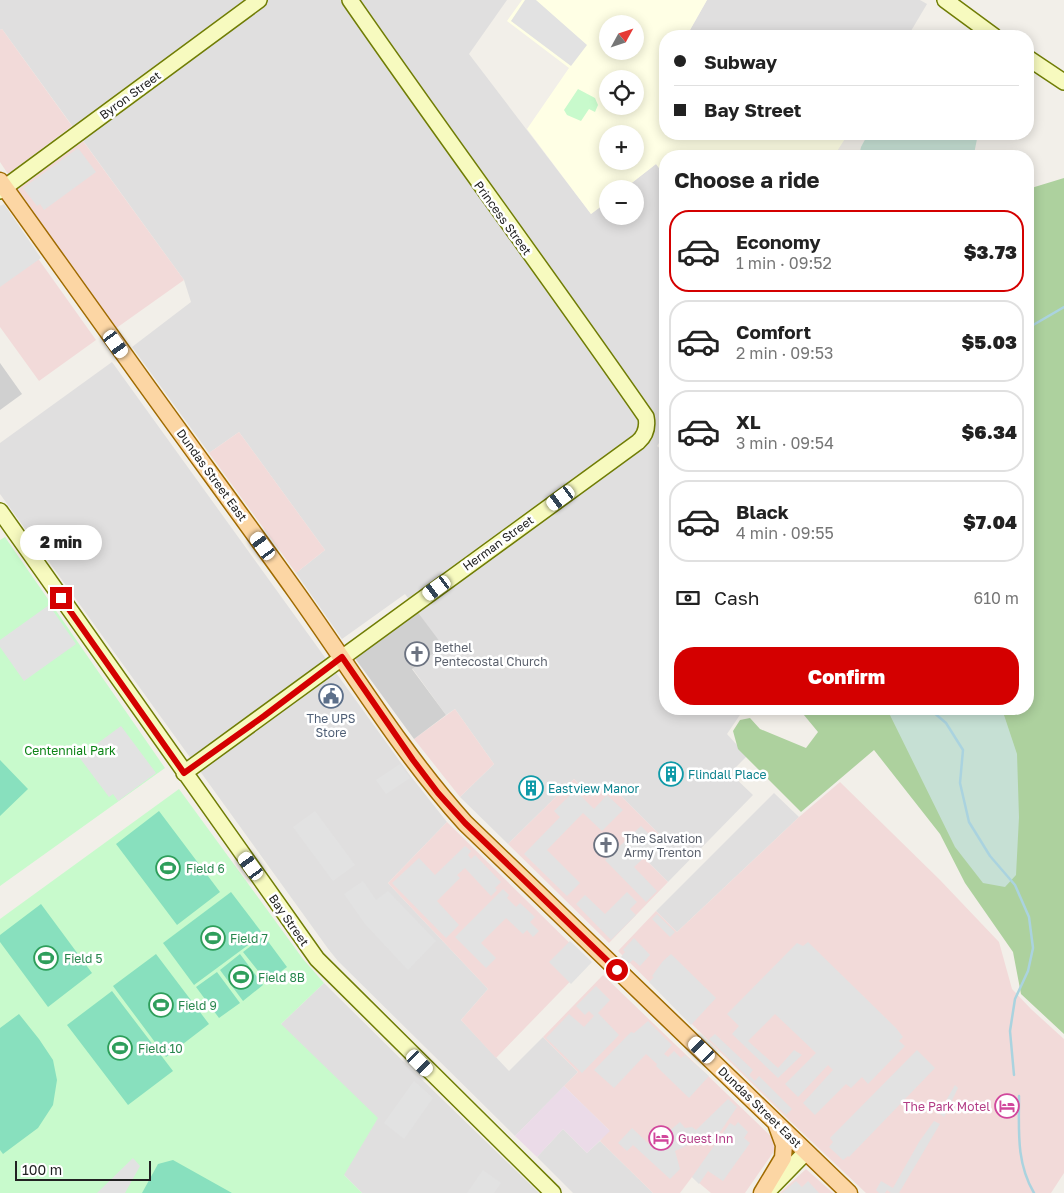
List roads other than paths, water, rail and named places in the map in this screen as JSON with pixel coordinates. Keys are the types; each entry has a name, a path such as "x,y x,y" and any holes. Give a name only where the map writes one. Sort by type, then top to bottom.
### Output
{"main road":[{"name":"Dundas Street East","path":"2,186 438,793 465,823 848,1193"},
{"path":"762,1193 783,1158 784,1145 776,1122"}],"street":[{"name":"Byron Street","path":"2,186 259,0"},
{"name":"Princess Street","path":"350,0 646,418 647,427 643,438"},
{"path":"945,0 986,30"},
{"path":"1034,62 1064,82"},
{"name":"Herman Street","path":"184,773 643,438"},
{"name":"Bay Street","path":"0,511 184,773 325,968 553,1193"},
{"path":"766,1193 806,1152"}],"waterway":[{"path":"1034,324 1064,307"},
{"path":"937,715 946,723 963,750 960,783 969,822 990,856 1015,885 1029,917 1033,948 1028,971 1015,999 1010,1031 1014,1075"},
{"path":"1019,1096 1021,1158 1034,1193"}],"place":[{"name":"Bethel Pentecostal Church","path":"417,654"},
{"name":"The UPS Store","path":"331,696"},
{"name":"Flindall Place","path":"671,774"},
{"name":"Eastview Manor","path":"531,788"},
{"name":"The Salvation Army Trenton","path":"606,845"},
{"name":"Field 6","path":"168,868"},
{"name":"Field 7","path":"213,938"},
{"name":"Field 5","path":"46,958"},
{"name":"Field 8B","path":"241,977"},
{"name":"Field 9","path":"161,1005"},
{"name":"Field 10","path":"120,1048"},
{"name":"The Park Motel","path":"1007,1106"},
{"name":"Guest Inn","path":"661,1138"}],"park label":[{"name":"Centennial Park","path":"70,750"}]}
